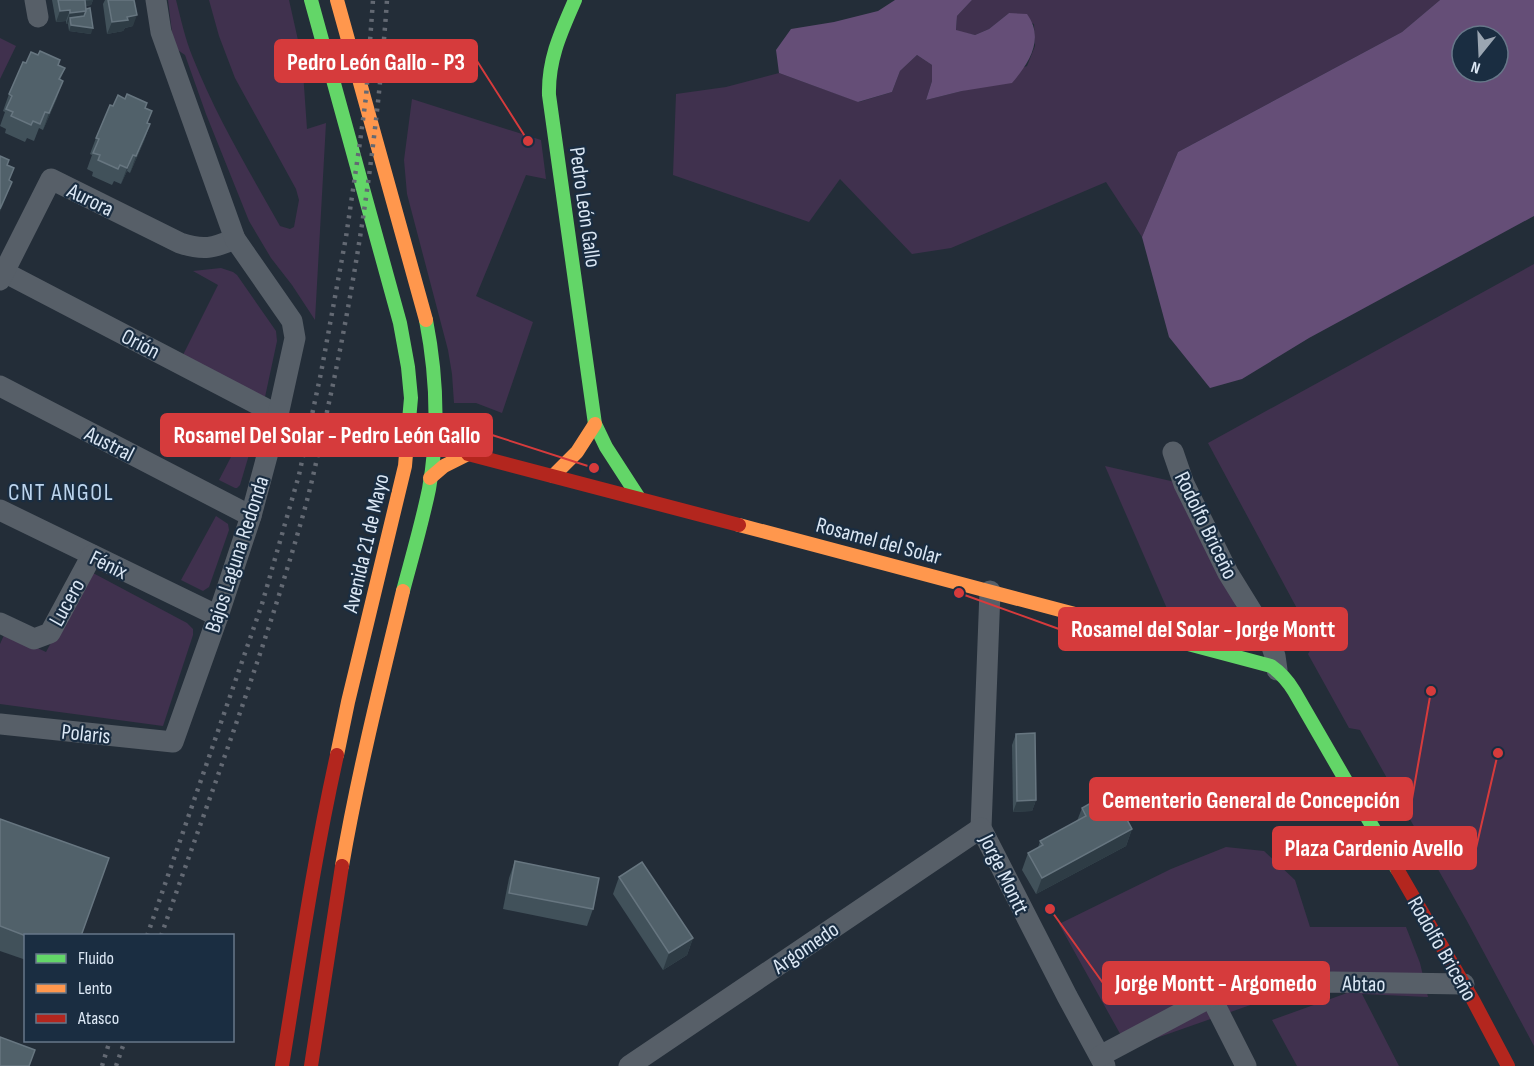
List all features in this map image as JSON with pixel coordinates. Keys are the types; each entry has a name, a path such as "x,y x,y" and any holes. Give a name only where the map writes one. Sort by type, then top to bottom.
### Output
{"main road":[{"name":"Avenida 21 de Mayo","path":"282,1066 324,814 348,702 398,494 408,440 411,399 407,359 400,324 310,0"},
{"path":"311,1066 339,886 362,759 420,524 433,461 435,426 435,386 426,321 337,0"},
{"name":"Pedro León Gallo","path":"575,0 551,58 548,83 595,424 606,447 639,498"},
{"path":"553,476 579,451 595,424"},
{"name":"Rosamel del Solar","path":"435,426 452,445 468,454 1271,666 1277,670"},
{"path":"430,478 444,466 468,454"},
{"name":"Rodolfo Briceño","path":"1277,670 1285,678 1305,710 1464,984 1508,1066"}],"street":[{"name":"Bajos Laguna Redonda","path":"156,0 161,32 235,238 292,321 295,338 251,516 173,741"},
{"name":"Aurora","path":"2,276 51,179 180,243 204,249 216,247 235,238"},
{"name":"Orión","path":"2,276 278,414"},
{"name":"Austral","path":"0,386 251,516"},
{"name":"Rodolfo Briceño","path":"1173,452 1184,484 1228,573 1270,641 1277,670"},
{"name":"Fénix","path":"0,510 218,616"},
{"name":"Lucero","path":"0,623 34,639 50,633 92,555"},
{"name":"Jorge Montt","path":"990,591 981,828 1102,1061"},
{"name":"Polaris","path":"0,724 173,741"},
{"name":"Argomedo","path":"629,1066 981,828"},
{"name":"Abtao","path":"1102,1061 1211,997 1269,983 1464,984"},
{"path":"1211,997 1246,1066"}],"shaded area":[{"path":"168,0 176,0 193,58 234,143 280,226 290,229 294,227 299,200 296,189 235,78 219,36 209,0 289,0 302,58 307,129 326,123 315,320 271,258 249,221 185,55 169,44 173,40"},
{"path":"895,0 972,0 957,16 956,30 975,35 989,29 1009,13 1027,14 1035,33 1033,50 1012,83 962,91 926,100 932,81 932,65 917,55 900,71 892,92 858,102 779,73 776,50 791,29 834,22 878,11"},
{"path":"972,0 1440,0 1402,32 1178,152 1142,237 1106,182 951,248 912,254 840,179 809,222 673,175 676,94 726,87 779,73 859,102 892,92 900,71 917,55 932,65 932,81 926,100 962,91 1027,66 1035,46 1034,24 1009,13 989,29 975,35 956,31 957,16"},
{"path":"1440,0 1534,0 1534,216 1309,338 1242,379 1210,388 1169,337 1142,237 1178,152 1402,32"},
{"path":"0,38 16,46 0,79"},
{"path":"412,99 541,140 546,179 526,175 476,296 533,322 502,413 476,403 454,403 448,350 407,194 404,160"},
{"path":"1534,264 1534,1046 1360,730 1349,728 1308,654 1315,642 1208,443"},
{"path":"221,268 237,275 276,331 277,341 265,397 182,357 218,285 193,271"},
{"path":"255,411 259,416 259,421 240,485 235,488 219,480"},
{"path":"1105,466 1184,484 1228,573 1245,645 1175,627"},
{"path":"216,516 228,524 229,530 209,587 203,591 181,580"},
{"path":"93,573 187,623 193,629 163,726 0,704 0,644 5,633 46,652 88,575"},
{"path":"1226,847 1264,851 1295,880 1310,927 1406,927 1420,963 1428,997 1362,994 1399,1066 1297,1066 1272,1020 1347,993 1325,992 1259,1002 1128,1048 1059,924 1171,869"}],"building":[{"path":"58,0 85,0 86,11 70,13 70,10 60,11"},
{"path":"108,0 134,0 137,15 127,17 128,20 112,22"},
{"path":"90,8 93,28 71,25 70,18 84,16 86,9"},
{"path":"40,51 60,60 58,65 65,68 59,79 63,81 49,113 45,112 40,124 33,121 31,125 11,116 13,112 6,109 12,96 9,94 23,62 26,63 31,52 38,55"},
{"path":"127,94 147,103 145,108 152,111 147,123 150,124 136,156 133,155 127,168 120,165 118,169 98,160 100,155 93,153 99,139 96,138 110,105 113,106 118,95 125,99"},
{"path":"0,156 9,160 7,165 14,168 9,180 12,182 0,209"},
{"path":"1035,733 1036,800 1017,801 1016,734"},
{"path":"1098,799 1105,812 1119,805 1132,829 1042,878 1028,853 1043,845 1040,841 1086,816 1082,808"},
{"path":"0,819 109,858 82,934 24,935 0,926"},
{"path":"515,861 599,878 593,909 509,893"},
{"path":"642,862 693,938 669,953 619,877"},
{"path":"0,1037 35,1050 29,1066 0,1066"}],"railway":[{"path":"148,934 262,604 299,475 321,373 346,237 366,97 373,0"},
{"path":"162,934 252,678 310,489 342,341 359,244 373,147 387,0"},
{"path":"102,1066 109,1042"},
{"path":"116,1066 124,1042"}],"traffic: fast":[{"path":"311,0 400,323 411,398 406,454"},
{"path":"575,0 553,58 549,95 595,424 606,447 639,498"},
{"path":"403,591 429,489 434,447 433,362 426,320"},
{"path":"1075,614 1271,666 1275,669 1294,691 1397,869"}],"traffic: slow":[{"path":"337,0 426,320"},
{"path":"553,476 577,452 595,424"},
{"path":"337,755 406,454"},
{"path":"430,478 444,466 468,454"},
{"path":"739,525 1075,614"},
{"path":"342,866 378,693 403,591"}],"traffic: jam":[{"path":"468,454 739,525"},
{"path":"282,1066 314,871 337,755"},
{"path":"311,1066 342,866"},
{"path":"1397,869 1473,1000 1508,1066"}],"place":[{"name":"Pedro León Gallo - P3","path":"528,141"},
{"name":"Rosamel Del Solar - Pedro León Gallo","path":"594,468"},
{"name":"Rosamel del Solar - Jorge Montt","path":"959,593"},
{"name":"Cementerio General de Concepción","path":"1431,691"},
{"name":"Plaza Cardenio Avello","path":"1498,753"},
{"name":"Jorge Montt - Argomedo","path":"1050,909"}],"district":[{"name":"CNT ANGOL","path":"61,492"}]}
